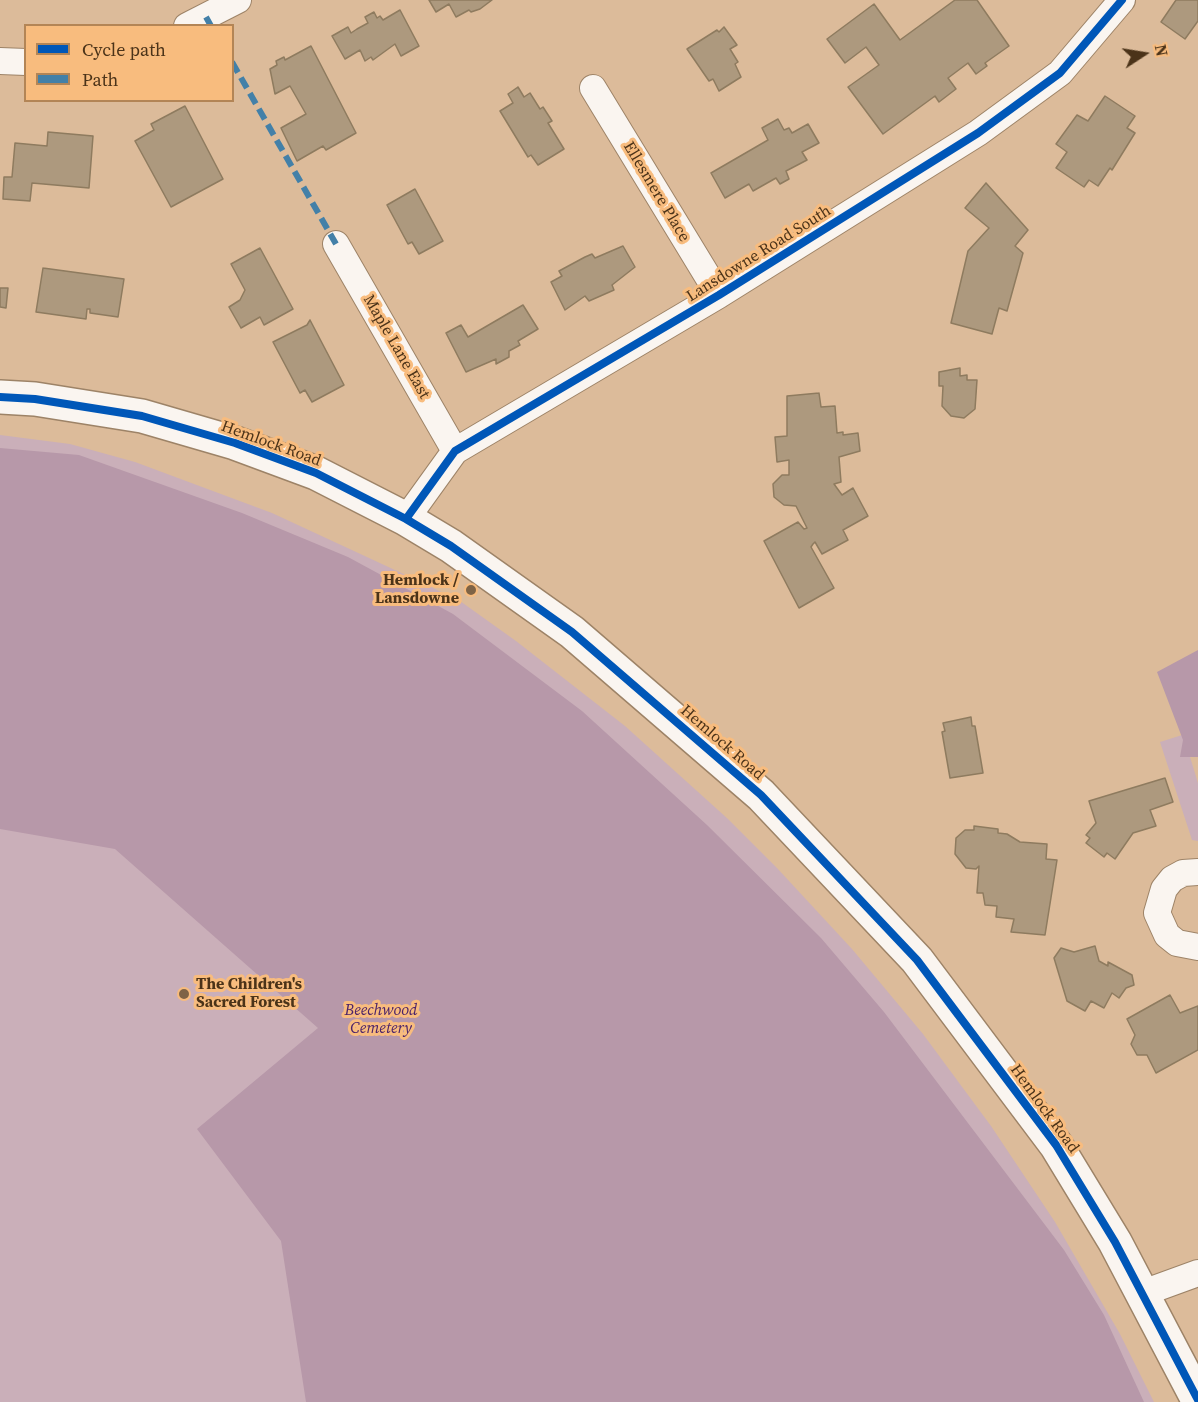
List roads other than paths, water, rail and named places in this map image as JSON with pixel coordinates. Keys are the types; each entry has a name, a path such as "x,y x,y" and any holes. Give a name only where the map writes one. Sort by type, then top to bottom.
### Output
{"main road":[{"name":"Hemlock Road","path":"0,397 35,399 142,416 235,443 316,473 406,519 495,576 572,632 761,795 917,960 1056,1145 1143,1293 1198,1400"}],"street":[{"path":"197,14 238,0"},
{"name":"Lansdowne Road South","path":"406,519 455,451 719,295 978,133 1060,73 1122,0"},
{"path":"0,61 24,62"},
{"name":"Ellesmere Place","path":"593,88 719,295"},
{"name":"Maple Lane East","path":"336,244 455,451"},
{"path":"1198,872 1183,873 1172,879 1159,900 1157,913 1167,935 1177,943 1198,947"},
{"path":"1143,1293 1198,1273"}],"place":[{"name":"Hemlock / Lansdowne","path":"471,590"},
{"name":"The Children's Sacred Forest","path":"184,994"}],"park label":[{"name":"Beechwood Cemetery","path":"381,1020"}]}
